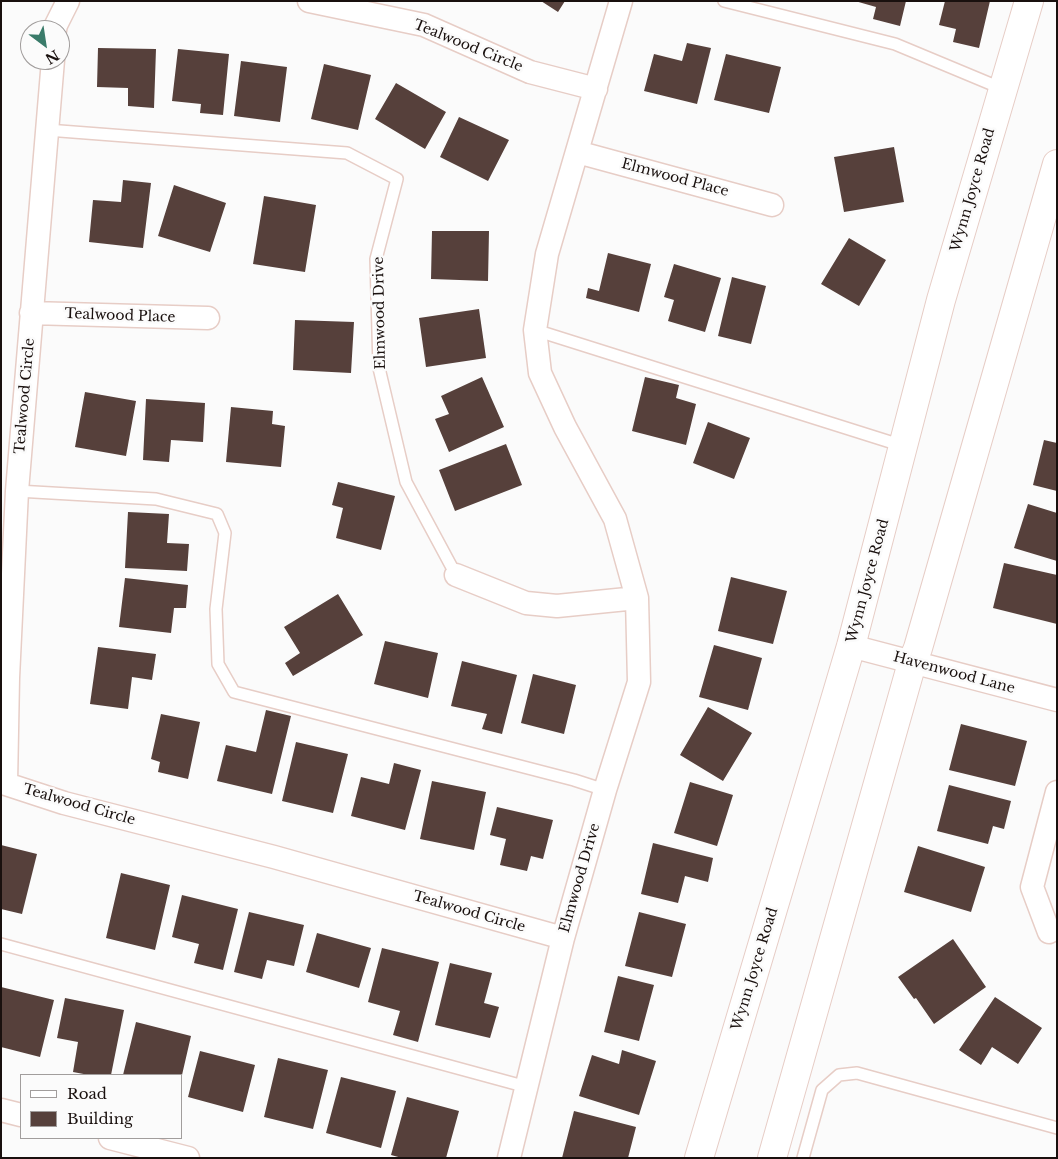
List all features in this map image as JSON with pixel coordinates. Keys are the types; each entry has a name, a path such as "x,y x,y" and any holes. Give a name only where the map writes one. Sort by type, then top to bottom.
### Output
{"main road":[{"name":"Wynn Joyce Road","path":"699,1158 851,646 941,300 1029,1"},
{"path":"772,1158 912,663 918,648 1057,164"}],"street":[{"path":"59,20 68,1"},
{"name":"Tealwood Circle","path":"309,1 424,25 530,72 596,89"},
{"name":"Elmwood Drive","path":"509,1158 563,938 605,790 639,682 637,598 615,519 564,427 540,373 535,330 547,254 621,1"},
{"name":"Tealwood Circle","path":"52,70 17,491 8,678 6,784 64,803 274,857 563,938"},
{"name":"Elmwood Place","path":"577,152 772,205"},
{"name":"Tealwood Place","path":"31,313 208,318"},
{"name":"Elmwood Drive","path":"456,575 526,602 557,606 637,598"},
{"name":"Havenwood Lane","path":"851,646 1057,700"},
{"path":"1049,932 1032,887 1057,792"},
{"path":"1,1110 20,1115"},
{"path":"114,1139 188,1158"}],"lane":[{"path":"724,1 895,44 1003,89"},
{"name":"Elmwood Drive","path":"47,130 347,153 397,179 376,259 379,368 406,482 456,575"},
{"path":"535,330 903,446"},
{"path":"17,491 156,499 217,514 225,533 216,609 218,664 234,692 574,780 605,790"},
{"path":"1,944 527,1087"},
{"path":"803,1158 822,1090 839,1074 858,1073 1057,1128"}],"building":[{"path":"541,1 565,1 558,12"},
{"path":"855,1 906,1 900,26 873,19 876,7"},
{"path":"945,1 990,1 979,48 953,42 956,29 939,25"},
{"path":"687,43 711,48 697,104 644,91 654,54 682,61"},
{"path":"98,48 156,49 154,108 128,106 128,88 97,87"},
{"path":"178,49 229,54 223,115 200,113 201,104 172,101"},
{"path":"726,54 781,67 769,113 714,100"},
{"path":"241,61 287,67 280,122 234,116"},
{"path":"324,64 371,75 358,130 311,119"},
{"path":"396,83 446,112 425,149 375,119"},
{"path":"459,117 509,140 488,181 440,157"},
{"path":"894,147 904,202 844,212 834,157"},
{"path":"123,180 151,183 143,248 89,242 93,200 121,202"},
{"path":"174,185 226,203 210,252 158,236"},
{"path":"264,196 316,205 305,272 253,264"},
{"path":"432,231 489,231 488,281 431,279"},
{"path":"849,238 886,260 859,306 821,284"},
{"path":"608,253 651,264 639,312 586,298 588,288 599,291"},
{"path":"674,264 721,278 705,332 668,321 674,300 664,297"},
{"path":"732,277 766,286 751,344 718,336"},
{"path":"479,309 486,358 426,367 419,318"},
{"path":"295,320 354,322 351,373 293,370"},
{"path":"482,377 504,427 449,452 435,419 449,414 441,396"},
{"path":"645,377 679,385 676,398 696,404 686,445 632,431"},
{"path":"85,392 136,401 126,456 75,447"},
{"path":"146,399 205,403 203,442 171,440 169,462 143,460"},
{"path":"231,407 273,411 272,424 285,426 281,467 226,462"},
{"path":"708,422 750,438 734,479 693,463"},
{"path":"1044,440 1057,443 1057,491 1033,485"},
{"path":"506,444 522,485 455,511 439,470"},
{"path":"338,482 395,496 381,550 336,538 343,508 332,505"},
{"path":"1028,504 1057,513 1057,561 1014,548"},
{"path":"128,512 169,514 167,543 189,544 187,571 125,568"},
{"path":"1004,563 1057,575 1057,624 993,608"},
{"path":"731,577 787,591 773,644 718,631"},
{"path":"125,578 188,585 186,608 174,608 171,633 119,627"},
{"path":"338,594 363,635 293,676 285,663 300,653 284,627"},
{"path":"385,641 438,653 428,698 374,684"},
{"path":"714,645 762,658 748,710 699,697"},
{"path":"98,647 156,654 152,680 132,677 128,709 90,704"},
{"path":"462,661 517,675 502,734 482,729 487,714 451,706"},
{"path":"533,674 576,685 564,734 521,723"},
{"path":"708,707 752,733 723,781 680,755"},
{"path":"266,710 291,716 272,794 217,781 226,745 256,752"},
{"path":"161,714 200,722 188,779 158,772 160,762 151,759"},
{"path":"961,724 1027,741 1015,786 949,770"},
{"path":"296,742 348,754 333,813 282,801"},
{"path":"394,763 421,770 405,830 351,816 361,777 389,784"},
{"path":"432,781 486,792 474,850 420,839"},
{"path":"690,782 733,795 717,846 674,833"},
{"path":"949,785 1011,801 1004,829 993,826 988,844 937,831"},
{"path":"497,807 553,820 543,859 531,856 527,871 500,865 506,839 490,835"},
{"path":"653,843 713,858 708,882 685,876 678,903 641,894"},
{"path":"1,845 37,854 22,914 1,909"},
{"path":"918,846 985,867 971,912 904,892"},
{"path":"121,873 170,885 155,950 106,938"},
{"path":"182,895 238,909 223,970 194,963 199,944 172,937"},
{"path":"249,912 304,925 294,966 267,960 262,979 234,972"},
{"path":"639,912 686,924 672,977 625,966"},
{"path":"317,933 371,948 359,988 306,972"},
{"path":"953,939 986,987 934,1024 916,998 914,999 898,977"},
{"path":"382,948 439,962 418,1042 393,1035 400,1011 368,1002"},
{"path":"450,963 492,973 484,1003 499,1007 490,1038 435,1025"},
{"path":"618,976 654,985 639,1041 604,1032"},
{"path":"1,987 54,1000 40,1057 1,1047"},
{"path":"995,997 1042,1028 1018,1064 992,1047 981,1065 959,1050"},
{"path":"65,998 124,1010 111,1074 73,1072 78,1042 57,1038"},
{"path":"136,1022 191,1036 182,1075 123,1074"},
{"path":"622,1050 656,1061 639,1115 579,1096 592,1055 619,1064"},
{"path":"200,1051 255,1065 243,1112 188,1097"},
{"path":"278,1058 328,1070 313,1129 264,1117"},
{"path":"341,1077 396,1091 381,1148 326,1133"},
{"path":"407,1097 459,1111 446,1158 402,1158 391,1155"},
{"path":"574,1111 636,1127 628,1158 562,1158"}]}
